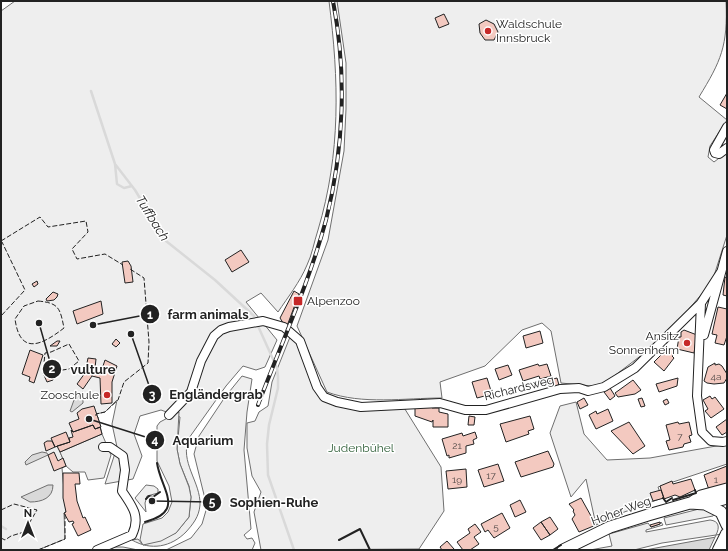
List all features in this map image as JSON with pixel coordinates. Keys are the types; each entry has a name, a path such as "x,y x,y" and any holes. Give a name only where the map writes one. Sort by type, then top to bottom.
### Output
{"main road":[{"path":"719,550 727,534"}],"street":[{"path":"727,128 714,150 715,153 719,154 727,148"},
{"path":"700,349 727,251"},
{"name":"Richardsweg","path":"169,415 190,392 201,361 214,336 221,330 229,327 248,325 263,321 284,327 300,341 318,387 324,396 337,402 361,407 440,403 465,410 486,410 560,389 579,388 588,390 604,387 635,368 701,303 721,272"},
{"path":"701,303 697,396 702,432 711,441 727,441"},
{"path":"97,550 132,534 137,521 135,510 122,491 125,470 122,456 110,447 102,447"},
{"name":"Hoher Weg","path":"563,550 610,527 690,503 701,496 727,489"},
{"name":"Hoher Weg","path":"690,503 705,504 727,498"},
{"path":"705,504 721,512 727,525"}],"green space":[{"path":"15,1 329,1 335,59 336,116 331,173 312,253 301,277 278,312 261,293 246,302 277,340 265,367 256,370 243,366 226,386 189,438 187,447 188,464 199,497 200,505 198,513 195,520 186,532 174,541 160,546 144,545 176,533 189,517 191,497 189,486 180,464 177,449 180,417 161,410 140,416 134,434 142,456 133,479 105,484 117,447 112,424 117,400 105,412 96,414 102,434 60,452 66,466 62,468 66,512 64,513 65,539 38,550 1,550 1,11"},
{"path":"337,1 726,1 726,30 722,52 713,73 699,97 727,120 710,146 708,157 714,162 727,152 727,235 712,282 664,338 605,383 592,386 561,383 551,331 542,323 522,330 485,366 440,382 442,398 369,400 340,396 327,392 297,326 328,240 344,151 346,63"},
{"name":"Judenbühel","path":"290,337 298,342 331,404 403,406 441,467 444,511 419,549 261,550 254,512 261,492 252,476 247,448 247,423 255,421 259,412 268,406 272,382"},
{"path":"242,376 252,379 247,412 244,450 251,529 244,535 247,539 252,538 255,543 252,550 166,550 191,538 202,524 207,507 194,454 199,436 225,397"},
{"path":"576,402 584,434 607,460 650,458 727,444 727,464 658,487 662,498 619,514 596,525 586,479 571,497 550,433 560,406"},
{"path":"146,485 154,486 158,489 158,493 147,496 145,503 146,512 135,498"},
{"path":"699,509 716,511 713,516 666,525 664,518"},
{"path":"710,520 718,525 716,535 662,543 634,550 590,550 612,546 609,534 648,523 651,527 660,524 661,522 663,525 646,530 646,532"},
{"path":"138,539 142,544 139,543 132,540"},
{"path":"115,547 123,547 138,550 107,550"}],"shaded area":[{"path":"83,392 83,403 72,412 70,411 74,400 77,399 80,393"},
{"path":"179,412 177,449 180,464 189,487 191,497 189,517 176,533 161,541 143,545 140,540 143,524 162,518 168,512 172,502 169,486 157,461 157,426 160,422"},
{"path":"102,434 111,455 104,478 88,480 85,472 73,472 66,466 60,452"},
{"path":"42,452 47,453 48,455 26,465 25,462 32,455"},
{"path":"48,485 53,485 53,489 49,496 43,500 30,502 21,497"},
{"path":"727,535 727,550 645,550"}],"pier":[{"path":"727,533 727,550 709,550 716,535"}],"building":[{"path":"444,14 449,24 439,28 435,18"},
{"path":"486,20 494,24 498,32 494,40 485,40 480,33 479,24"},
{"path":"727,93 727,109 720,105"},
{"path":"241,250 249,262 232,272 225,260"},
{"path":"128,261 131,266 133,282 125,283 122,262"},
{"path":"725,277 727,278 727,296 723,295"},
{"path":"37,281 38,284 34,287 32,284"},
{"path":"294,291 299,294 287,326 285,326 280,318"},
{"path":"53,292 58,294 57,297 54,300 47,301 46,299"},
{"path":"101,301 103,314 77,324 73,311"},
{"path":"718,307 727,309 727,336 724,345 715,343 717,335 712,334"},
{"name":"Ansitz Sonnenheim","path":"684,330 697,335 694,353 677,349 679,337 681,337 681,332"},
{"path":"540,331 543,343 526,348 523,336"},
{"path":"116,339 120,343 116,347 112,344"},
{"path":"57,341 60,341 57,346 50,346"},
{"path":"669,347 675,353 672,356 674,358 664,371 654,362"},
{"path":"30,350 43,355 34,383 29,381 30,377 22,374"},
{"path":"88,358 96,359 95,368 92,376 83,389 77,384 85,373"},
{"path":"105,360 117,366 112,382 112,403 101,404 100,378 92,376 95,368 102,369"},
{"path":"715,363 715,365 719,364 722,366 727,374 727,378 724,383 714,384 704,381 708,367"},
{"path":"538,364 539,366 547,364 551,376 540,379 539,376 523,381 519,370"},
{"path":"508,365 512,375 499,380 495,369"},
{"path":"52,372 53,380 47,382 43,373"},
{"path":"487,378 492,394 477,398 472,382"},
{"path":"557,378 559,385 551,387 549,380"},
{"path":"678,378 677,386 659,392 656,384"},
{"path":"633,380 641,390 635,394 618,397 615,393"},
{"path":"610,388 615,396 610,400 604,392"},
{"path":"710,396 712,399 715,397 724,409 711,418 705,411 708,409 703,400"},
{"path":"584,398 588,405 580,409 577,402"},
{"path":"642,398 645,406 641,407 638,399"},
{"path":"667,399 669,403 665,405 663,401"},
{"path":"94,406 101,427 95,429 93,425 73,432 69,423 79,419 77,413 82,409"},
{"path":"415,407 439,408 439,412 448,414 448,427 433,427 433,420 432,422 415,416"},
{"path":"608,409 613,421 596,429 589,415 596,411 597,414"},
{"path":"469,416 475,417 474,425 468,425"},
{"path":"530,416 534,429 528,431 529,434 506,442 500,424"},
{"path":"727,419 727,432 722,435 716,427"},
{"path":"629,422 645,446 633,454 611,431"},
{"path":"678,422 679,424 689,422 692,435 689,436 691,442 684,444 683,447 669,450 666,441 670,440 666,425"},
{"path":"93,425 95,429 100,427 102,434 60,452 57,446 70,442 69,438 73,437 71,430 73,432"},
{"path":"66,432 70,442 55,447 51,438"},
{"path":"475,432 477,438 473,440 474,444 466,446 466,453 449,458 449,455 447,456 442,439 462,433 463,436"},
{"path":"47,441 52,441 55,447 46,451 44,443"},
{"path":"548,451 554,464 553,467 521,477 515,462"},
{"path":"54,452 58,461 63,458 66,466 54,471 48,455"},
{"path":"498,464 504,481 484,487 478,470"},
{"path":"727,466 727,484 709,490 704,475"},
{"path":"466,469 467,487 448,489 446,471"},
{"path":"63,473 79,473 80,484 75,484 77,501 83,518 85,517 91,530 78,536 72,524 74,523 73,521 69,522 64,513 66,512 63,498"},
{"path":"691,479 695,490 680,497 675,495 664,499 660,486 672,481 673,484"},
{"path":"661,490 664,498 653,501 650,493"},
{"path":"581,498 596,525 579,532 572,519 575,515 574,510 569,504"},
{"path":"520,500 526,512 515,517 510,505"},
{"path":"502,513 510,528 494,538 488,530 485,532 481,524"},
{"path":"550,517 558,529 550,535 541,522"},
{"path":"541,522 550,535 541,540 533,528"},
{"path":"660,522 660,524 651,527 650,525"},
{"path":"475,524 481,532 474,537 479,544 470,550 463,550 457,542 470,533 468,529"},
{"path":"447,541 454,549 453,550 442,550 440,547"}],"waterway":[{"name":"Tuffbach","path":"91,91 115,164 135,190 166,241 215,280 254,316"},
{"path":"115,164 117,184 124,188 132,186"},
{"name":"Tuffbach","path":"258,326 277,368 278,377 278,388 269,425 267,444 268,475 294,550"},
{"path":"1,526 6,529"}],"railway":[{"path":"258,405 311,267 326,220 332,193 337,166 342,111 340,56 333,1"}],"fence":[{"path":"1,241 40,217 48,227 86,221 88,232 72,249 77,259 105,254 123,265"},
{"path":"1,243 2,242 25,290 1,316"},
{"path":"96,416 96,414 105,412 118,400 124,382 148,363 149,342 144,278 130,269"},
{"path":"38,301 50,303 60,311 64,328 48,339 33,344 27,343 18,331 15,319 24,306 38,301"},
{"path":"69,344 79,361 69,369 43,373 45,353 69,344"},
{"path":"1,510 14,504 37,510 24,532 11,536 5,540 1,538"},
{"path":"38,550 65,539 65,513"}],"wall":[{"path":"145,522 165,512 168,506 168,498 157,463"},
{"path":"673,500 696,493 695,490"},
{"path":"146,499 149,496 153,497 160,492"},
{"path":"663,498 666,502 672,498"},
{"path":"339,540 360,529 370,550"},
{"path":"553,550 561,545"}],"place":[{"name":"Waldschule Innsbruck","path":"488,31"},
{"name":"Alpenzoo","path":"298,301"},
{"name":"vulture","path":"39,323"},
{"name":"farm animals","path":"93,325"},
{"name":"Engländergrab","path":"131,334"},
{"name":"Ansitz Sonnenheim","path":"687,343"},
{"name":"Zooschule","path":"107,395"},
{"name":"Aquarium","path":"89,419"},
{"name":"Sophien-Ruhe","path":"152,501"}]}
